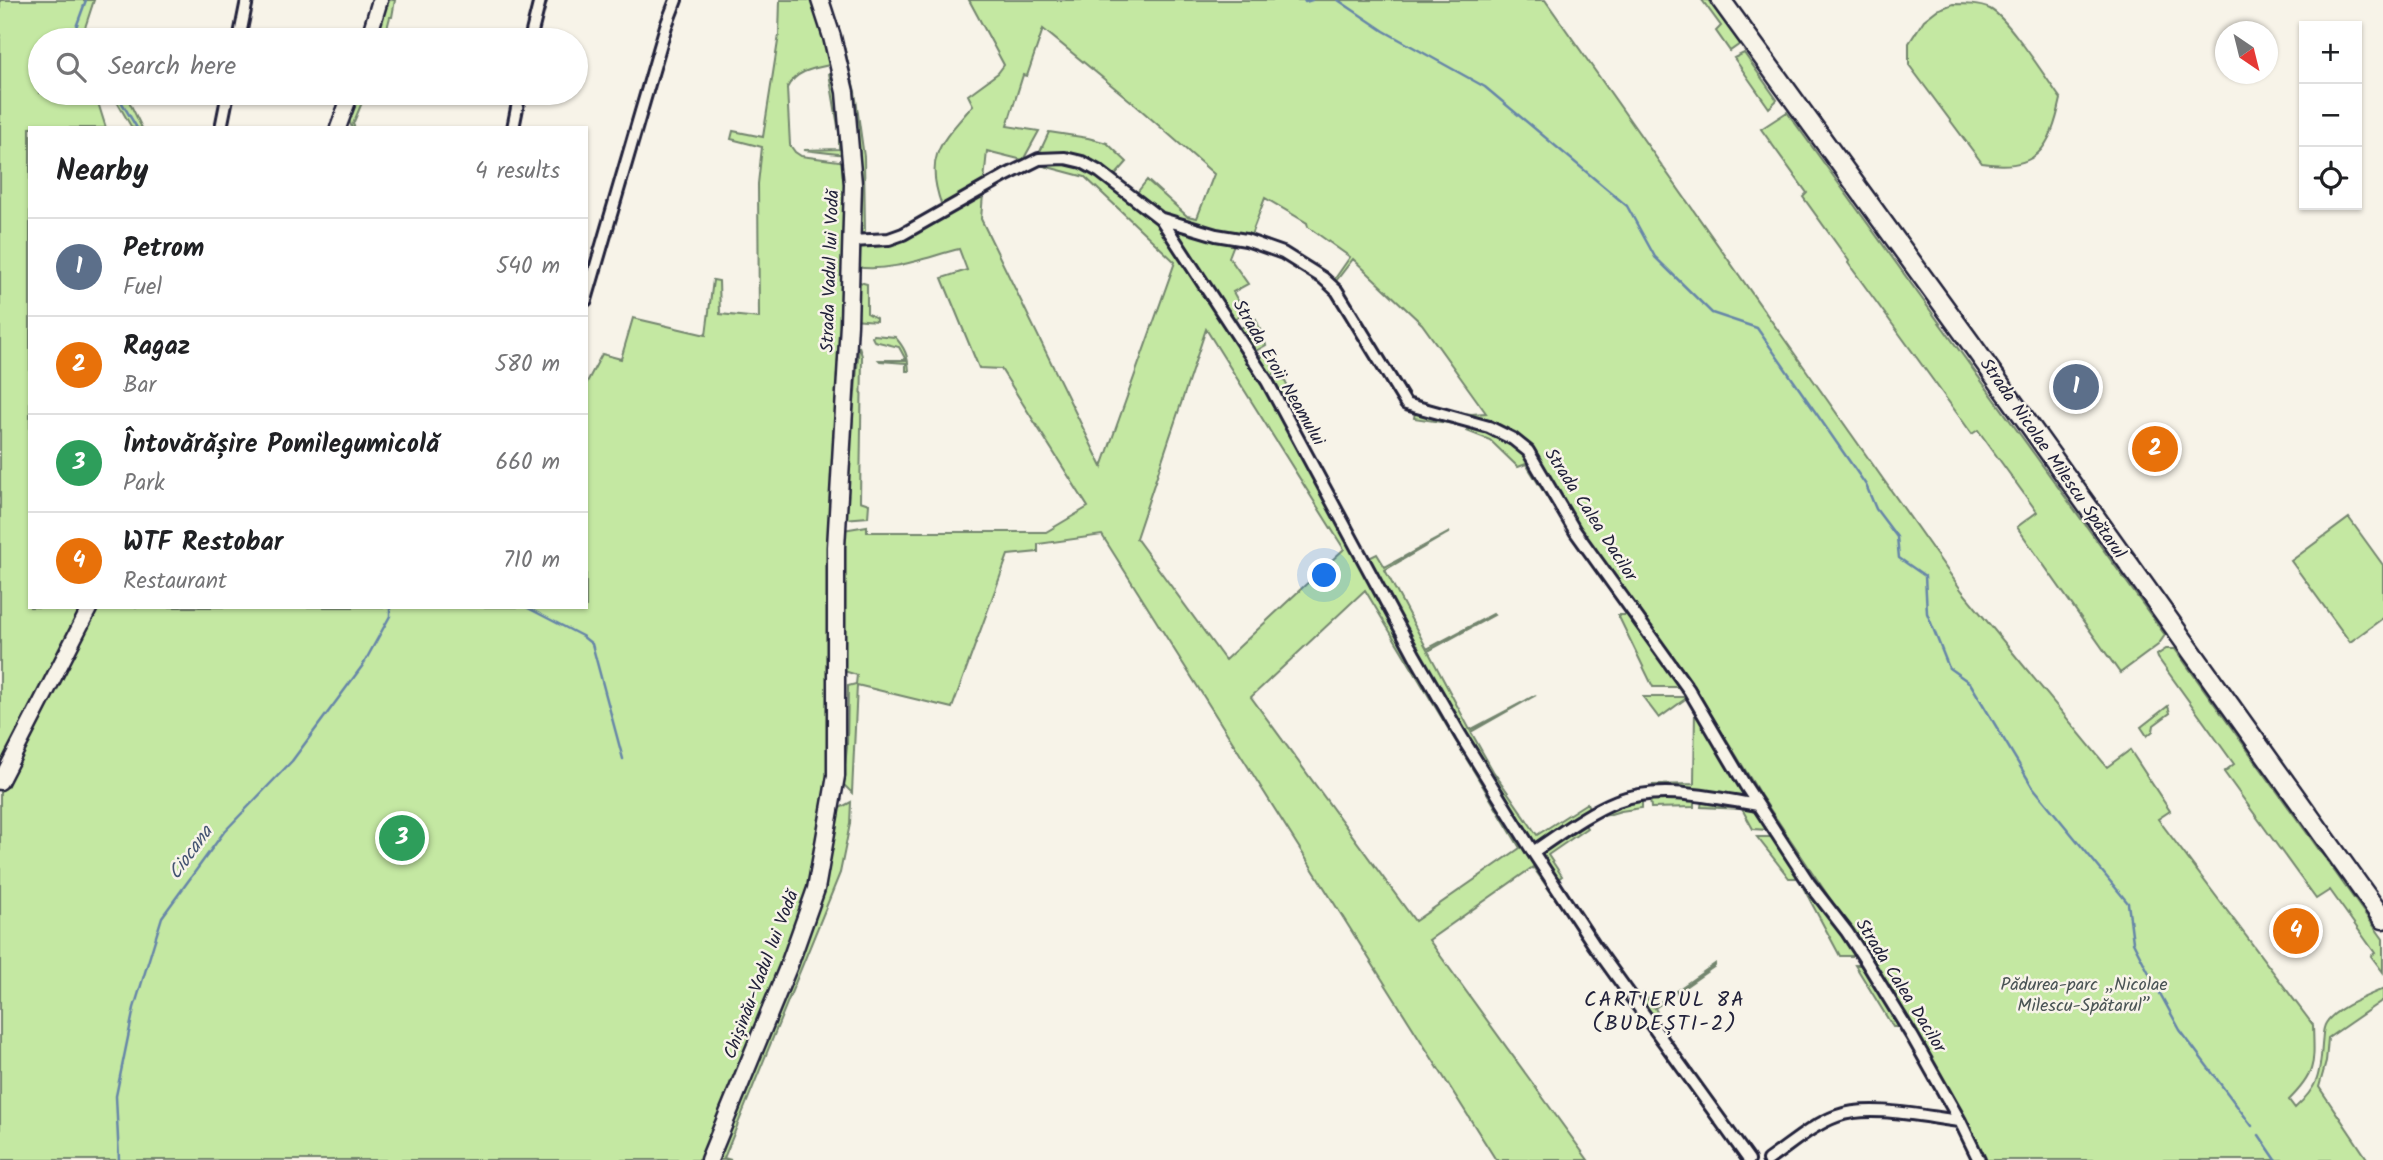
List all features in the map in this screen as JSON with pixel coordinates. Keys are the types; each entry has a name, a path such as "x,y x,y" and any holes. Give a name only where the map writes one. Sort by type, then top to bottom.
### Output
{"main road":[{"name":"Strada Vadul lui Vodă","path":"820,0 840,70 848,116 853,184 849,329 836,547"},
{"name":"Strada Nicolae Milescu Spătarul","path":"1721,0 1965,335 2383,919"},
{"name":"Chișinău-Vadul lui Vodă","path":"709,1160 803,927 816,889 824,852 836,776 836,547"}],"street":[{"path":"241,28 247,0"},
{"path":"372,28 380,0"},
{"path":"533,28 540,0"},
{"path":"588,293 666,26 676,0"},
{"path":"221,126 226,105"},
{"path":"339,126 347,105"},
{"path":"513,126 518,105"},
{"name":"Strada Eroii Neamului","path":"852,241 889,239 904,234 1039,159 1065,158 1083,162 1161,219 1273,391 1415,656 1533,852 1594,945 1749,1160"},
{"name":"Strada Calea Dacilor","path":"1161,219 1216,235 1246,240 1283,253 1323,278 1337,291 1406,404 1489,427 1513,439 1528,451 1575,531 1689,690 1758,805 1866,961 1912,1036 1979,1160"},
{"path":"0,782 89,609"},
{"path":"1533,852 1597,811 1633,796 1672,794 1758,805"},
{"path":"1768,1160 1838,1115 1882,1112 1960,1121"}],"green space":[{"path":"0,0 94,0 85,28 28,28 28,105 99,105 105,126 28,126 28,609 84,609 0,771"},
{"path":"386,0 395,0 387,28 378,28"},
{"path":"780,0 816,0 834,64 795,77 787,88 790,145 801,156 847,162 829,777 810,882 799,919 701,1160 0,1160 0,790 93,609 588,609 588,380 602,354 621,359 633,318 706,335 713,280 719,281 720,314 759,318 758,184 762,147 731,139 733,131 763,137 779,35"},
{"name":"Pădurea-parc „Nicolae Milescu-Spătarul”","path":"969,0 1545,0 1962,591 2107,767 2130,750 2170,811 2158,819 2313,1025 2312,1066 2305,1082 2289,1100 2295,1108 2309,1094 2316,1080 2326,1023 2344,1007 2383,989 2383,1000 2328,1038 2326,1062 2319,1087 2368,1160 1985,1160 1917,1035 1853,933 1761,796 1694,686 1562,503 1524,442 1424,406 1471,414 1486,413 1422,324 1353,259 1336,281 1334,280 1350,257 1308,227 1307,223 1265,198 1251,235 1217,232 1162,214 1136,194 1147,180 1187,216 1197,218 1214,174 1043,29 1027,76 1023,75 1007,126 1039,131 1023,160 987,151 984,181 942,206 934,174 939,150 952,129 973,105 968,95 998,73 1004,65"},
{"path":"1702,0 1708,0 1740,44 1730,51 1716,31 1721,26"},
{"path":"1953,4 1981,6 1998,15 2017,36 2061,99 2046,144 2028,160 2001,165 1982,163 1909,65 1909,43 1924,20 1937,10"},
{"path":"845,50 855,92 864,157 865,233 856,234 841,56"},
{"path":"1744,53 1777,100 1769,108 1734,58"},
{"path":"835,72 847,155 804,150 839,149 839,132 829,73"},
{"path":"119,105 131,105 141,126 131,126"},
{"path":"351,105 361,105 354,126 351,126 347,115"},
{"path":"1787,112 2165,635 2158,645 2120,673 2017,527 2037,512 1978,430 1972,434 1848,263 1803,197 1807,193 1761,129"},
{"path":"1049,132 1107,143 1127,162 1114,177 1093,162 1038,156"},
{"path":"1076,163 1083,166 1153,218 1180,253 1287,422 1303,460 1372,584 1594,954 1533,867 1429,940 1588,1160 1496,1160 1102,535 1038,544 1038,552 1008,555 952,708 857,685 852,793 843,784 847,747 848,686 856,684 857,675 844,671 843,530 867,526 867,532 1046,532 1088,507 1001,369 979,368 942,278 967,270 959,249 908,263 869,268 856,267 856,247 892,242 920,231 983,194 981,219 1102,467 1175,262 1085,177 1040,165","holes":["1206,329 1344,549 1225,660 1136,538","1365,590 1520,848 1415,921 1251,697"]},
{"path":"1171,226 1234,244 1229,257 1248,284 1233,292 1245,313 1232,320"},
{"path":"856,281 867,284 867,313 876,318 876,321 854,319"},
{"path":"1256,319 1266,345 1254,352 1239,329"},
{"path":"874,335 895,337 905,352 909,371 906,371 906,363 879,360 906,360 899,347 874,341"},
{"path":"859,346 862,356 860,501 869,504 868,517 844,519"},
{"path":"1269,351 1279,371 1269,377 1258,358"},
{"path":"1282,376 1294,398 1285,404 1272,382"},
{"path":"1415,412 1490,432 1517,446 1530,459 1554,501 1551,504 1526,464 1518,467 1490,440 1467,431 1467,426 1414,418"},
{"path":"2349,518 2383,565 2383,618 2350,642 2291,561"},
{"path":"1450,532 1385,570 1427,649 1494,615 1428,651 1470,730 1536,695 1471,732 1493,771 1537,835 1587,803 1590,811 1534,845 1476,756 1367,559 1377,554 1385,567"},
{"path":"1618,615 1627,615 1679,687 1653,687"},
{"path":"2166,649 2175,649 2383,939 2383,972 2371,956 2375,953 2330,890 2316,899 2224,772 2234,764 2158,658 2157,655"},
{"path":"1643,697 1688,697 1659,718"},
{"path":"2168,706 2170,713 2154,725 2153,731 2147,736 2141,727"},
{"path":"1695,709 1749,800 1653,792 1653,785 1694,784"},
{"path":"1650,797 1694,799 1694,807 1651,808"},
{"path":"1642,798 1642,808 1604,816 1602,812 1621,803"},
{"path":"1702,801 1738,806 1757,813 1769,830 1753,829 1742,809 1701,807"},
{"path":"851,802 850,824 840,873 724,1158 731,1160 716,1160 810,929 823,890 838,809"},
{"path":"1583,822 1587,828 1548,855 1562,876 1557,880 1538,853"},
{"path":"1757,837 1773,837 1798,874 1796,878 1789,878"},
{"path":"1804,889 1811,889 1858,956 1840,956"},
{"path":"1715,964 1655,1008 1657,1012 1650,1017 1636,998 1644,993 1653,1007"},
{"path":"1855,965 1861,965 1902,1027 1893,1027"}],"waterway":[{"name":"Ciocana","path":"76,28 86,0"},
{"path":"1304,0 1312,0"},
{"path":"1338,0 1384,31 1485,87 1627,206 1655,257 1712,313 1757,328 1866,485 1876,509 1897,537 1899,558 1925,576 1927,613 1949,668 1970,683 2032,786 2128,903 2133,942 2180,1030 2252,1126"},
{"name":"Ciocana","path":"123,105 136,126"},
{"name":"Ciocana","path":"119,1160 116,1096 134,1008 162,917 224,832 292,761 363,665 390,616 390,609"},
{"path":"530,609 592,644 623,759"},
{"path":"2259,1135 2276,1160"}],"place":[{"name":"Petrom","path":"2076,387"},
{"name":"Ragaz","path":"2155,449"},
{"name":"Întovărășire Pomilegumicolă","path":"402,838"},
{"name":"WTF Restobar","path":"2296,931"}],"district":[{"name":"CARTIERUL 8A (BUDEȘTI-2)","path":"1665,1012"}]}
